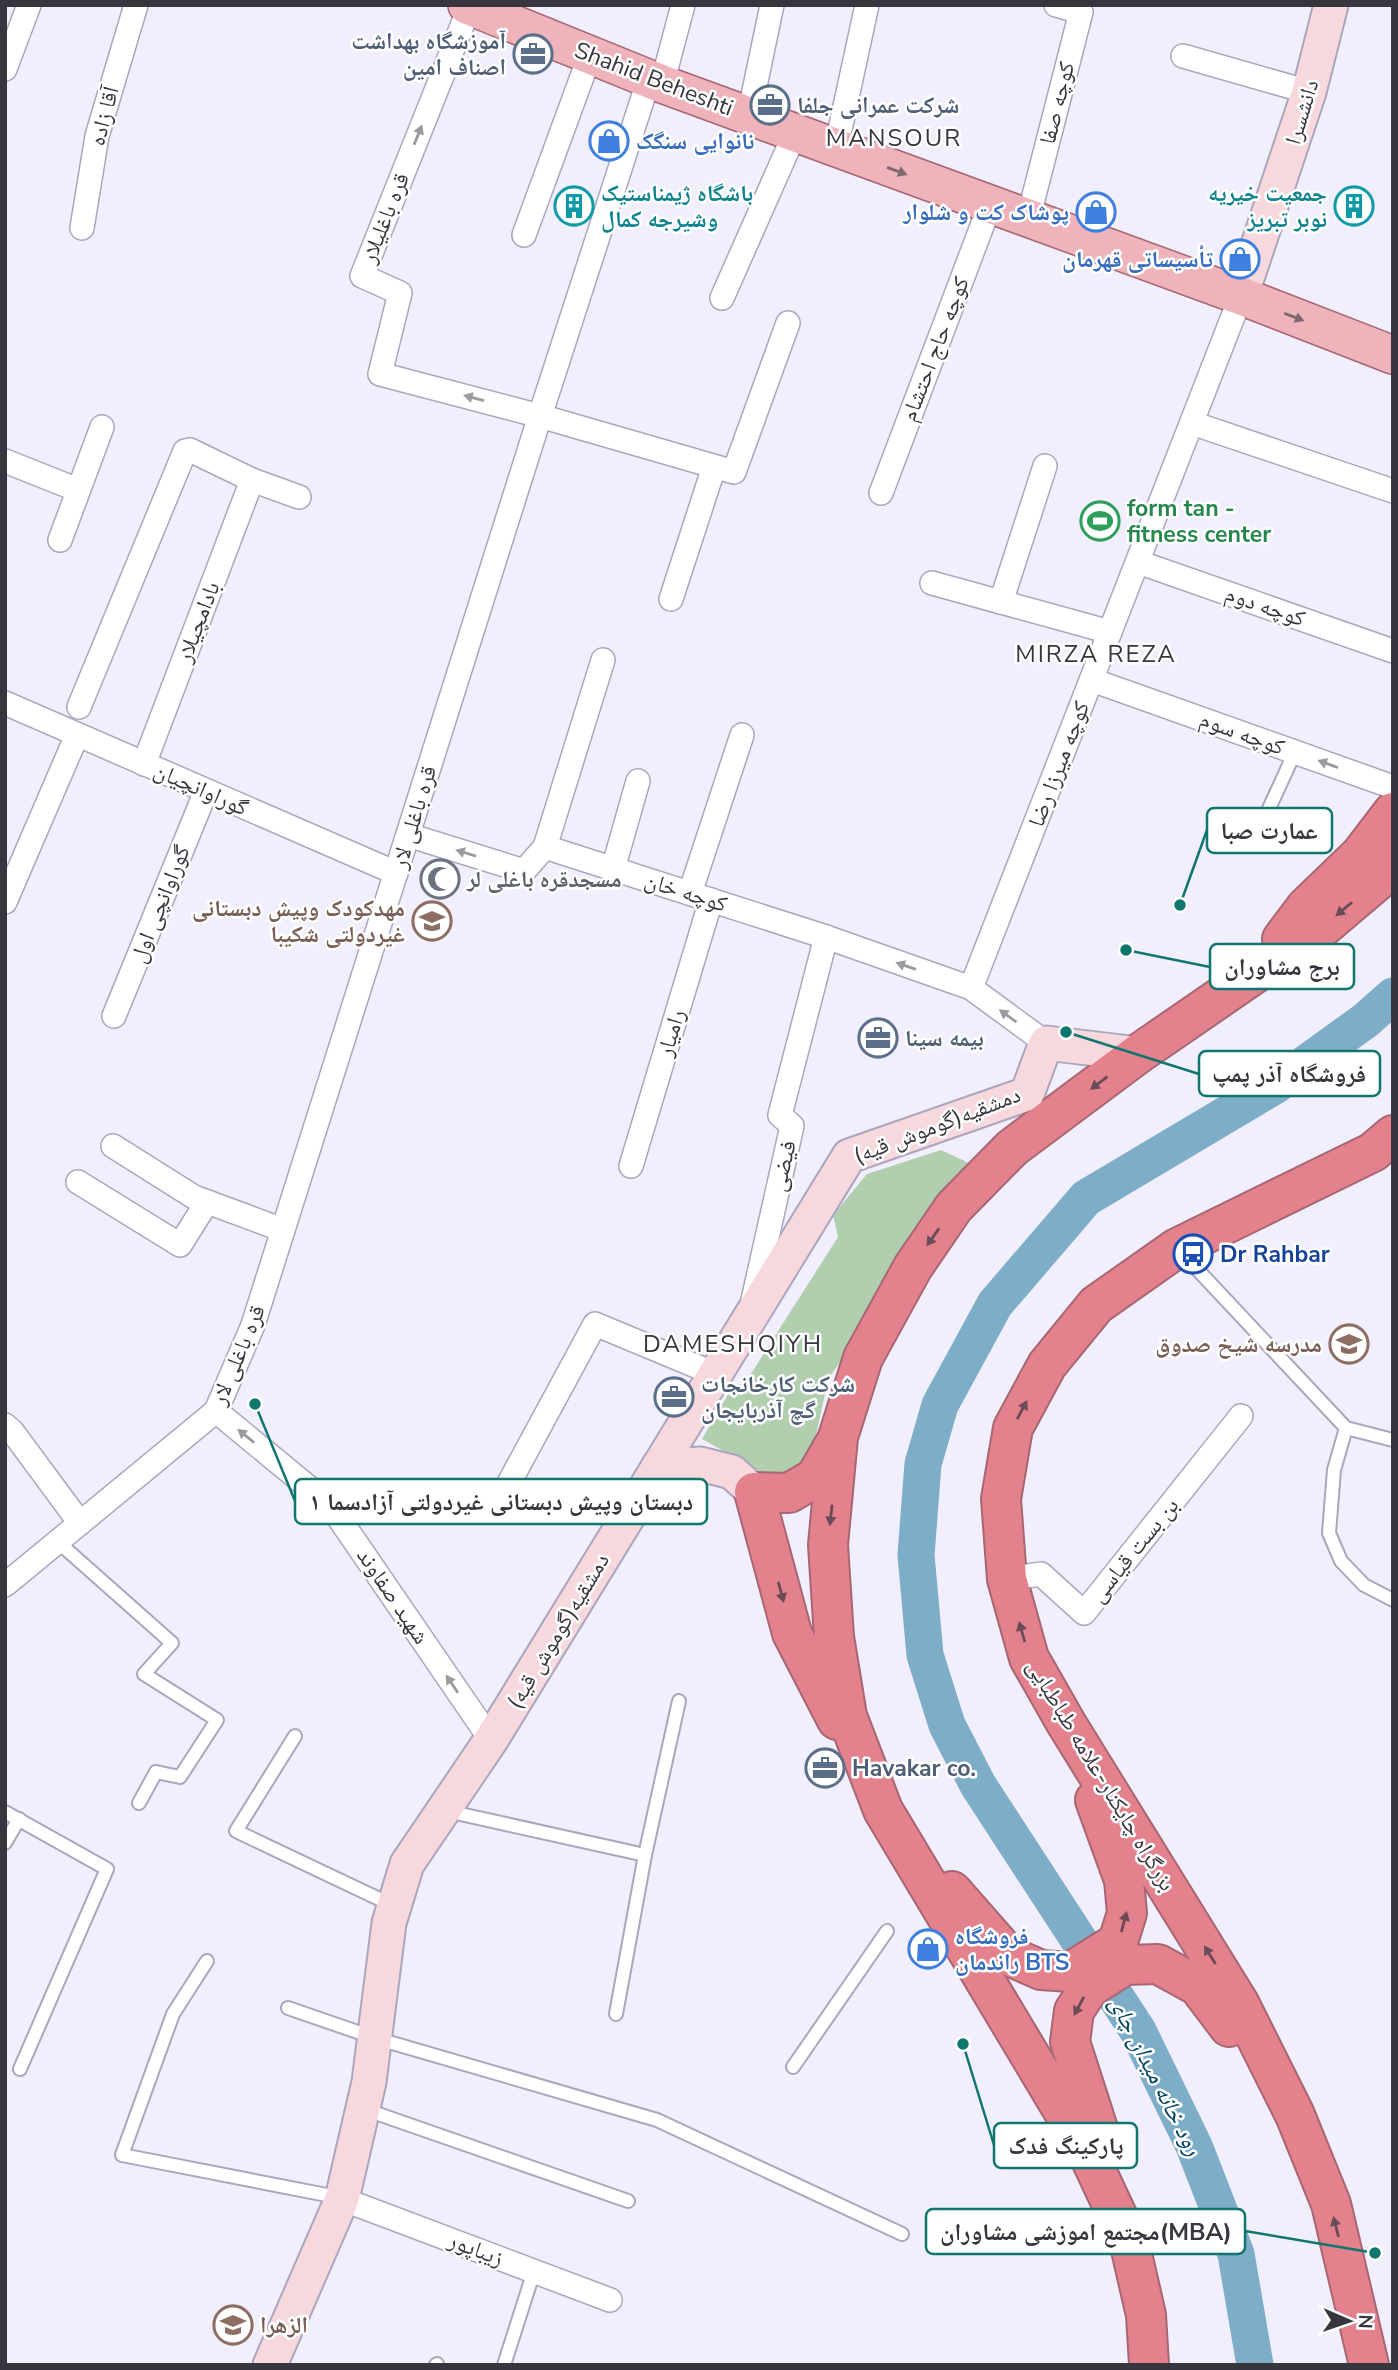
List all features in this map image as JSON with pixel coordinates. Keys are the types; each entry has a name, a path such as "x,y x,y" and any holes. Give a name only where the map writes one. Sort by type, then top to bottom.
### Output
{"highway":[{"path":"1257,971 1306,907 1361,854 1393,812"},
{"path":"1149,2365 1146,2315 1129,2241 1086,2149 883,1810 792,1633 754,1492 789,1493 815,1478 838,1437 863,1358 913,1267 954,1207 1012,1148 1138,1054 1324,926 1376,882 1393,862"},
{"name":"بزرگراه چایکنار-علامه طباطبایی","path":"1370,2364 1331,2204 1295,2115 1239,2003 1066,1723 1029,1658 1007,1579 1001,1499 1013,1428 1047,1365 1096,1305 1177,1248 1373,1152 1393,1135"},
{"path":"838,1437 828,1545 834,1637 848,1716 883,1810 1009,1956 1041,1970 1070,1972 1118,1942 1127,1913 1124,1880 1066,1723"},
{"path":"1165,2365 1164,2318 1136,2213 1100,2136 1070,2042 1074,2011 1089,1989 1125,1965 1158,1964 1198,1986 1295,2115"}],"main road":[{"name":"دانشسرا","path":"1241,296 1309,92 1331,5"},
{"name":"Shahid Beheshti","path":"468,6 656,81 1241,296 1393,355"},
{"name":"دمشقیه(گوموش قیه)","path":"270,2365 342,2199 363,2109 389,1923 407,1864 491,1740 849,1156 1027,1094 1046,1043"},
{"path":"1046,1043 1138,1054"},
{"path":"658,1467 701,1464 732,1472 754,1492"}],"street":[{"path":"5,69 29,5"},
{"name":"آقا زاده","path":"82,228 97,136 136,5"},
{"name":"قره باغلی لار","path":"5,1585 216,1411 253,1325 540,416 683,5"},
{"path":"749,115 772,5"},
{"path":"836,148 867,5"},
{"name":"کوچه صفا","path":"1028,219 1081,12 1056,5"},
{"name":"قره باغلیلار","path":"468,6 362,276 400,293 380,374 540,416"},
{"path":"524,235 590,55"},
{"path":"1183,56 1309,92"},
{"path":"722,298 795,133"},
{"name":"کوچه حاج احتشام","path":"881,493 990,205"},
{"name":"کوچه میرزا رضا","path":"971,988 1241,296"},
{"path":"540,416 734,472 788,323"},
{"path":"1192,423 1393,491"},
{"path":"60,540 102,427"},
{"path":"79,707 185,451 190,450 252,480 299,497"},
{"path":"5,461 78,490"},
{"path":"1001,602 1045,466"},
{"path":"671,599 714,467"},
{"name":"بادامچیلار","path":"144,764 252,480"},
{"name":"کوچه دوم","path":"1138,562 1393,651"},
{"path":"932,583 1110,632"},
{"path":"408,835 524,871 545,847 603,660"},
{"name":"کوچه سوم","path":"1092,680 1393,787"},
{"name":"گوراوانچیان","path":"5,703 396,873"},
{"path":"5,902 77,734"},
{"name":"رامیار","path":"631,1166 742,735"},
{"path":"613,869 638,781"},
{"name":"گوراوانچی اول","path":"114,1016 206,791"},
{"name":"کوچه خان","path":"545,847 826,937 971,988"},
{"name":"فیضی","path":"749,1319 792,1126 780,1115 826,937"},
{"path":"971,988 1046,1043"},
{"path":"113,1146 194,1197 284,1230"},
{"path":"78,1182 180,1245 207,1202"},
{"path":"502,1496 595,1324 715,1374"},
{"name":"شهید صفاوند","path":"216,1411 330,1505 491,1740"},
{"name":"بن بست قیاسی","path":"1007,1579 1041,1574 1084,1613 1241,1416"},
{"path":"5,1425 80,1523"},
{"name":"زیباپور","path":"342,2199 610,2300"}],"lane":[{"path":"1255,839 1295,752"},
{"path":"1177,1248 1346,1428 1393,1440"},
{"path":"1346,1428 1334,1470 1329,1534 1341,1561 1348,1569 1364,1585 1393,1600"},
{"path":"58,1542 172,1643 144,1674 217,1720 180,1777 156,1772 139,1803"},
{"path":"616,2014 645,1855 680,1701"},
{"path":"295,1736 236,1831 394,1907"},
{"path":"443,1810 645,1855"},
{"path":"5,1812 107,1869 20,2069"},
{"path":"5,1843 19,1819"},
{"path":"793,2067 887,1931"},
{"path":"207,1961 173,2014 122,2155 342,2199"},
{"path":"288,2008 375,2038 657,2120 902,2234"},
{"path":"363,2109 628,2202"},
{"path":"504,2365 534,2271"}],"green space":[{"path":"941,1150 971,1164 828,1380 810,1463 774,1479 702,1439 733,1386 745,1383 838,1237 833,1215 867,1174"}],"waterway":[{"name":"رود خانه میدان چای","path":"1255,2365 1236,2254 1194,2146 1138,2031 978,1785 947,1725 925,1655 916,1555 923,1464 940,1405 995,1304 1086,1198 1276,1085 1366,1020 1393,996"}],"place":[{"name":"آموزشگاه بهداشت اصناف امین","path":"533,54"},
{"name":"شرکت عمرانی جلفا","path":"770,105"},
{"name":"نانوایی سنگک","path":"609,141"},
{"name":"باشگاه ژیمناستیک وشیرجه کمال","path":"574,206"},
{"name":"جمعیت خیریه نوبر تبریز","path":"1354,206"},
{"name":"پوشاک کت و شلوار","path":"1096,212"},
{"name":"تأسیساتی قهرمان","path":"1240,259"},
{"name":"form tan - fitness center","path":"1100,521"},
{"name":"مسجدقره باغلی لر","path":"440,879"},
{"name":"عمارت صبا","path":"1180,905"},
{"name":"مهدکودک وپیش دبستانی غیردولتی شکیبا","path":"432,921"},
{"name":"برج مشاوران","path":"1126,950"},
{"name":"فروشگاه آذر پمپ","path":"1066,1032"},
{"name":"بیمه سینا","path":"878,1038"},
{"name":"Dr Rahbar","path":"1193,1254"},
{"name":"مدرسه شیخ صدوق","path":"1349,1344"},
{"name":"شرکت کارخانجات گچ آذربایجان","path":"674,1397"},
{"name":"دبستان وپیش دبستانی غیردولتی آزادسما ۱","path":"255,1404"},
{"name":"Havakar co.","path":"825,1768"},
{"name":"فروشگاه راندمان BTS","path":"928,1949"},
{"name":"پارکینگ فدک","path":"963,2044"},
{"name":"مجتمع اموزشی مشاوران(MBA)","path":"1375,2253"},
{"name":"الزهرا","path":"233,2325"}],"district":[{"name":"MANSOUR","path":"894,138"},
{"name":"MIRZA REZA","path":"1096,654"},
{"name":"DAMESHQIYH","path":"733,1344"}]}
